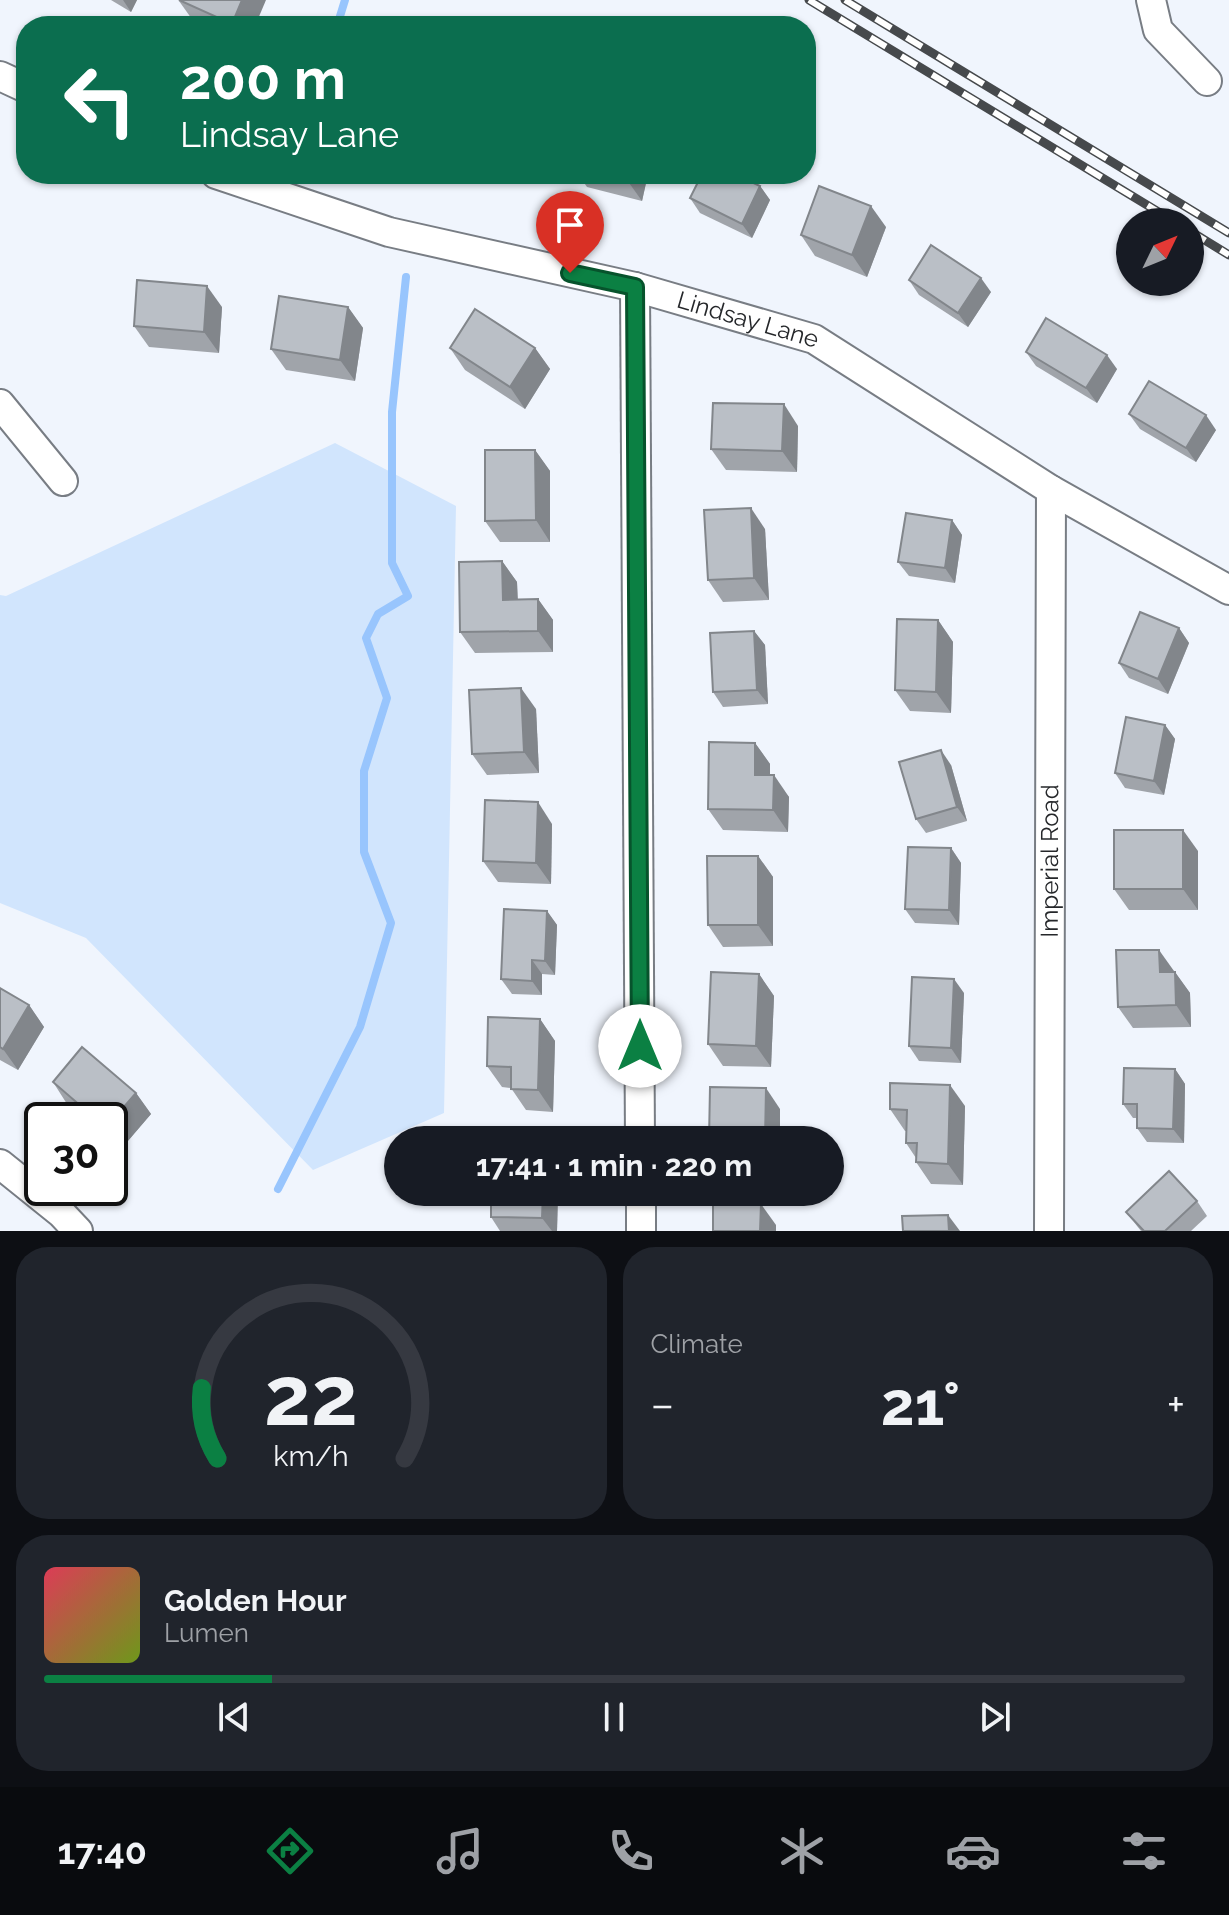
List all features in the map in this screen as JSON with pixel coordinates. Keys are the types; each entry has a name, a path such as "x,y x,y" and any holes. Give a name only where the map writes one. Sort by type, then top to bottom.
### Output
{"street":[{"path":"1151,0 1158,30 1207,81"},
{"name":"Lindsay Lane","path":"246,184 389,232 635,287 814,339 1051,490 1229,590"},
{"path":"635,287 640,1126"},
{"path":"0,404 63,481"},
{"name":"Imperial Road","path":"1049,1231 1051,490"},
{"path":"0,1164 61,1213 78,1231"},
{"path":"641,1206 641,1231"}],"shaded area":[{"path":"335,443 456,506 444,1113 414,1126 384,1126 384,1139 313,1170 86,938 0,903 0,595 6,596"}],"building":[{"path":"179,0 242,0 235,16 214,16"},
{"path":"697,184 760,186 742,224 690,198"},
{"path":"819,186 871,206 852,255 801,235"},
{"path":"931,245 981,278 958,313 909,280"},
{"path":"137,280 207,286 204,332 134,326"},
{"path":"279,296 348,307 340,360 271,349"},
{"path":"475,309 535,348 510,387 450,348"},
{"path":"1046,318 1107,355 1086,388 1026,352"},
{"path":"1149,381 1206,415 1186,448 1129,414"},
{"path":"713,403 784,404 782,451 711,449"},
{"path":"485,450 535,450 536,520 485,521"},
{"path":"751,508 754,578 708,580 704,510"},
{"path":"906,513 952,520 945,568 898,562"},
{"path":"502,561 503,600 538,599 538,631 460,632 459,562"},
{"path":"1140,612 1179,628 1158,679 1119,663"},
{"path":"897,619 938,620 936,692 895,690"},
{"path":"754,631 757,690 713,692 710,633"},
{"path":"521,688 524,752 472,754 469,690"},
{"path":"1126,717 1165,725 1154,781 1115,773"},
{"path":"709,742 755,743 755,775 774,775 773,810 708,809"},
{"path":"941,750 957,807 916,819 899,762"},
{"path":"485,800 538,802 536,863 483,861"},
{"path":"1114,830 1183,830 1183,889 1114,889"},
{"path":"908,847 951,848 949,910 905,909"},
{"path":"707,856 758,856 758,925 708,925"},
{"path":"504,909 547,911 545,961 532,960 532,981 501,979"},
{"path":"1116,950 1159,950 1160,972 1175,972 1176,1005 1118,1007"},
{"path":"711,972 759,974 756,1046 708,1044"},
{"path":"912,977 954,979 951,1048 909,1046"},
{"path":"0,988 29,1005 3,1049 0,1047"},
{"path":"488,1017 540,1019 538,1090 511,1089 511,1067 487,1066"},
{"path":"82,1047 136,1093 128,1102 76,1102 53,1082"},
{"path":"1124,1068 1175,1069 1173,1129 1137,1128 1137,1104 1123,1104"},
{"path":"890,1083 950,1085 948,1164 916,1162 917,1143 906,1143 907,1110 890,1109"},
{"path":"710,1087 766,1088 765,1126 709,1126"},
{"path":"1169,1171 1197,1201 1165,1231 1144,1231 1126,1212"},
{"path":"491,1206 542,1206 542,1218 491,1217"},
{"path":"713,1206 761,1206 760,1231 713,1231"},
{"path":"948,1215 949,1231 903,1231 902,1216"}],"waterway":[{"path":"340,16 345,0"},
{"path":"278,1189 360,1027 391,923 364,852 364,771 387,698 366,638 378,614 408,596 392,563 392,412 406,277"}],"railway":[{"path":"809,0 1152,208"},
{"path":"845,0 1229,233"},
{"path":"1204,240 1229,255"}],"route":[{"path":"570,273 635,287 640,1046"}]}
